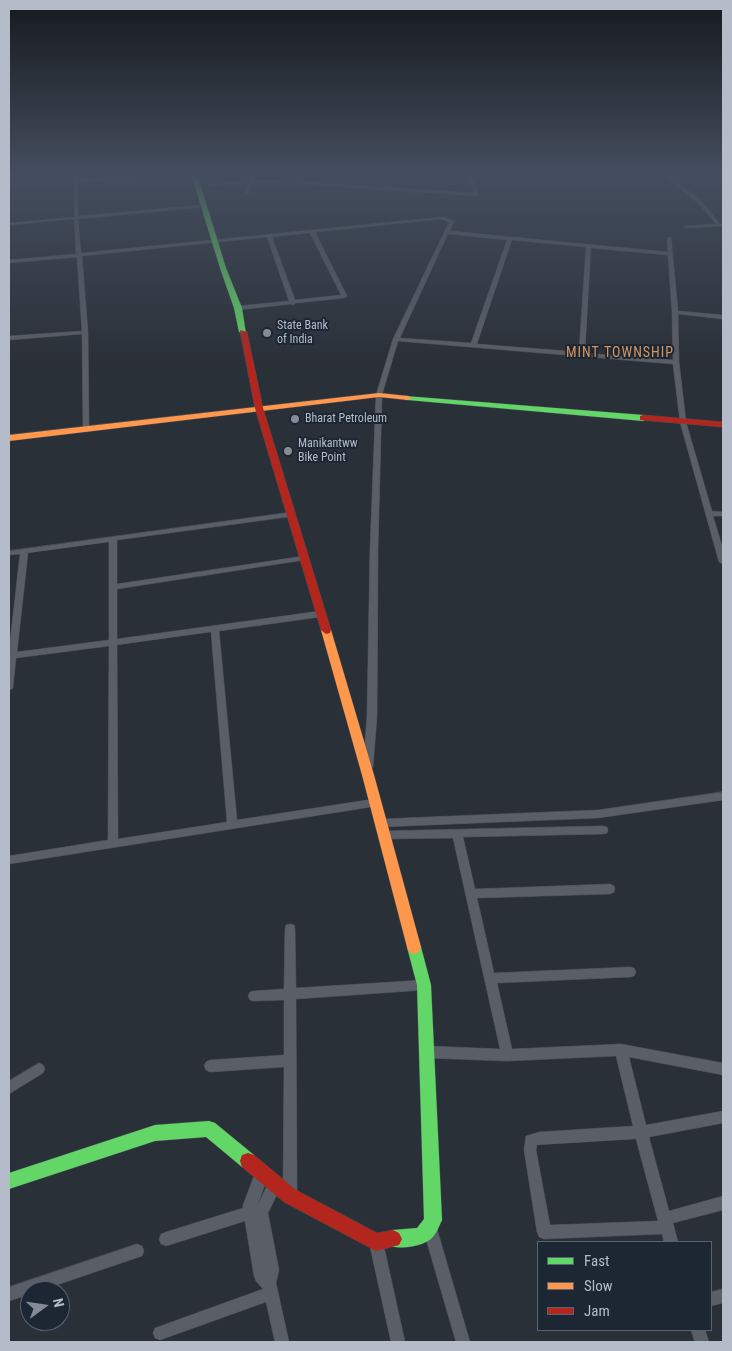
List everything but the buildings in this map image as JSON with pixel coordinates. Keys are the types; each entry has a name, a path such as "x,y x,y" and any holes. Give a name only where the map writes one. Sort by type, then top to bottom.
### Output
{"street":[{"path":"78,240 85,332 86,428"},
{"path":"9,262 225,240"},
{"path":"270,240 293,303"},
{"path":"238,308 344,296 316,240"},
{"path":"368,775 372,716 374,548 379,395 396,340 442,240"},
{"path":"473,346 510,240"},
{"path":"522,240 670,254"},
{"path":"669,240 675,312 676,362 683,422 723,562"},
{"path":"9,1181 155,1133 209,1128 290,1196 376,1242 424,1235 430,1229 433,1220 424,985 368,775 259,408 238,308 215,241"},
{"path":"582,355 589,246"},
{"path":"675,312 723,317"},
{"path":"9,338 85,332"},
{"path":"396,340 676,362"},
{"path":"9,438 379,395 723,425"},
{"path":"708,513 723,514"},
{"path":"9,553 292,514"},
{"path":"112,538 113,843"},
{"path":"9,687 24,551"},
{"path":"113,587 304,558"},
{"path":"12,656 320,614"},
{"path":"215,628 232,825"},
{"path":"381,823 598,814 723,796"},
{"path":"9,860 374,803"},
{"path":"384,835 602,830"},
{"path":"457,834 507,1055"},
{"path":"472,894 610,889"},
{"path":"290,929 290,1196"},
{"path":"491,978 630,972"},
{"path":"254,996 424,985"},
{"path":"427,1052 507,1055 621,1050 723,1069"},
{"path":"621,1050 671,1241"},
{"path":"210,1066 290,1061"},
{"path":"9,1088 39,1069"},
{"path":"723,1117 641,1132 539,1138 531,1141 530,1150 542,1227 544,1232 547,1233 666,1223 723,1203"},
{"path":"262,1173 250,1205 250,1213 261,1276 270,1288"},
{"path":"275,1184 261,1213 272,1270 270,1288 282,1342"},
{"path":"166,1239 250,1213"},
{"path":"430,1229 464,1342"},
{"path":"376,1242 398,1342"},
{"path":"9,1294 137,1251"},
{"path":"160,1333 270,1288"}],"traffic: fast":[{"path":"214,240 238,308 243,332"},
{"path":"408,398 643,418"},
{"path":"393,1239 418,1236 426,1231 433,1220 424,985 414,947"},
{"path":"9,1181 155,1133 209,1129 248,1161"}],"traffic: slow":[{"path":"9,438 379,395 408,398"},
{"path":"326,630 368,775 414,947"}],"traffic: jam":[{"path":"243,332 259,408 326,630"},
{"path":"643,418 723,425"},
{"path":"248,1161 290,1196 376,1242 393,1239"}],"place":[{"name":"State Bank of India","path":"267,333"},
{"name":"Bharat Petroleum","path":"295,419"},
{"name":"Manikantww Bike Point","path":"288,451"}],"district":[{"name":"MINT TOWNSHIP","path":"620,353"}]}
